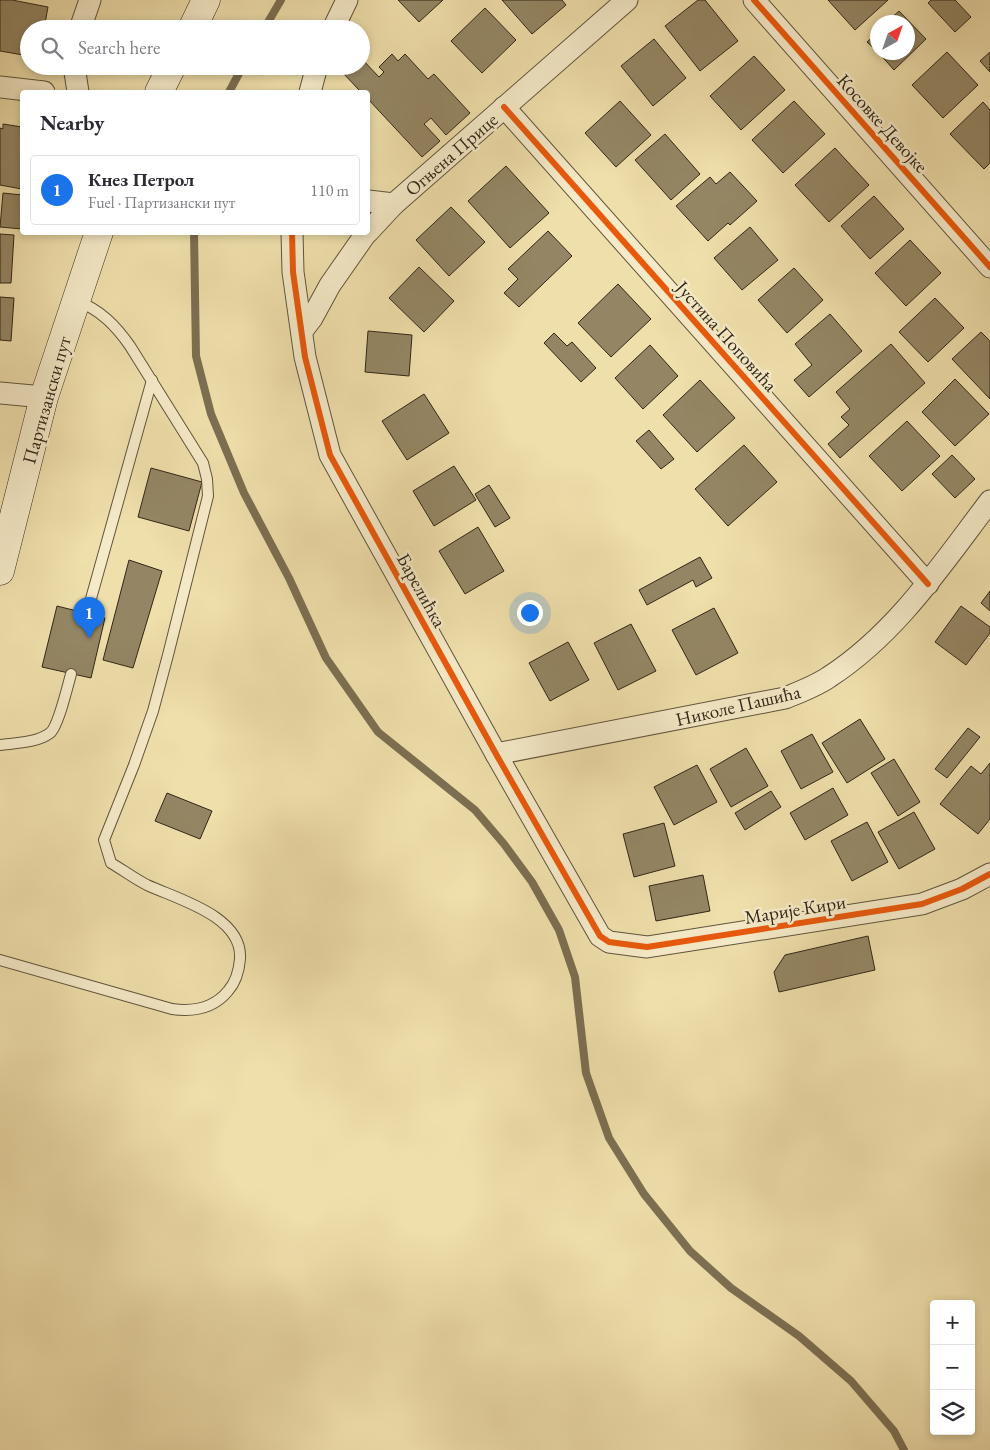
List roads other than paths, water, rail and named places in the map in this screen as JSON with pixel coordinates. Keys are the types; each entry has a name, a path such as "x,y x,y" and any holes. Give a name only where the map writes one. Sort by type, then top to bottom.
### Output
{"main road":[{"path":"196,20 206,0"},
{"path":"160,90 168,75"},
{"name":"Партизански пут","path":"0,571 44,397 98,235"}],"street":[{"path":"83,20 90,0"},
{"path":"337,20 347,0"},
{"name":"Огњена Прице","path":"370,229 394,204 627,0"},
{"name":"Косовке Девојке","path":"754,0 990,267"},
{"path":"75,75 78,90"},
{"path":"311,90 315,75"},
{"path":"0,88 22,90"},
{"name":"Јустина Поповића","path":"504,107 928,584"},
{"path":"370,201 394,204"},
{"name":"Барелићка","path":"292,235 293,272 305,357 330,455 496,754 600,936"},
{"name":"Огњена Прице","path":"302,331 312,318 340,269 365,235"},
{"path":"0,393 44,397"},
{"name":"Николе Пашића","path":"496,754 785,698 809,688 828,678 855,658 890,627 928,584 990,501"},
{"name":"Марије Кири","path":"600,936 609,942 647,948 922,904 962,889 990,874"}],"lane":[{"path":"0,960 185,1011 197,1010 219,1000 235,981 239,969 240,955 237,943 230,931 221,922 193,903 146,884 111,863 104,840 134,765 152,711 208,496 207,479 203,463 120,332 99,312 76,300"},
{"path":"87,613 152,380"},
{"path":"0,745 41,738 52,732 58,720 71,674"}],"waterway":[{"path":"269,20 281,0"},
{"path":"230,90 238,75"},
{"path":"194,235 196,356 211,414 244,493 289,578 326,658 378,732 475,810 504,844 532,882 559,930 575,977 586,1073 609,1138 644,1194 690,1251 731,1288 799,1336 851,1381 894,1431 904,1450"}],"place":[{"name":"Кнез Петрол","path":"89,638"}]}
